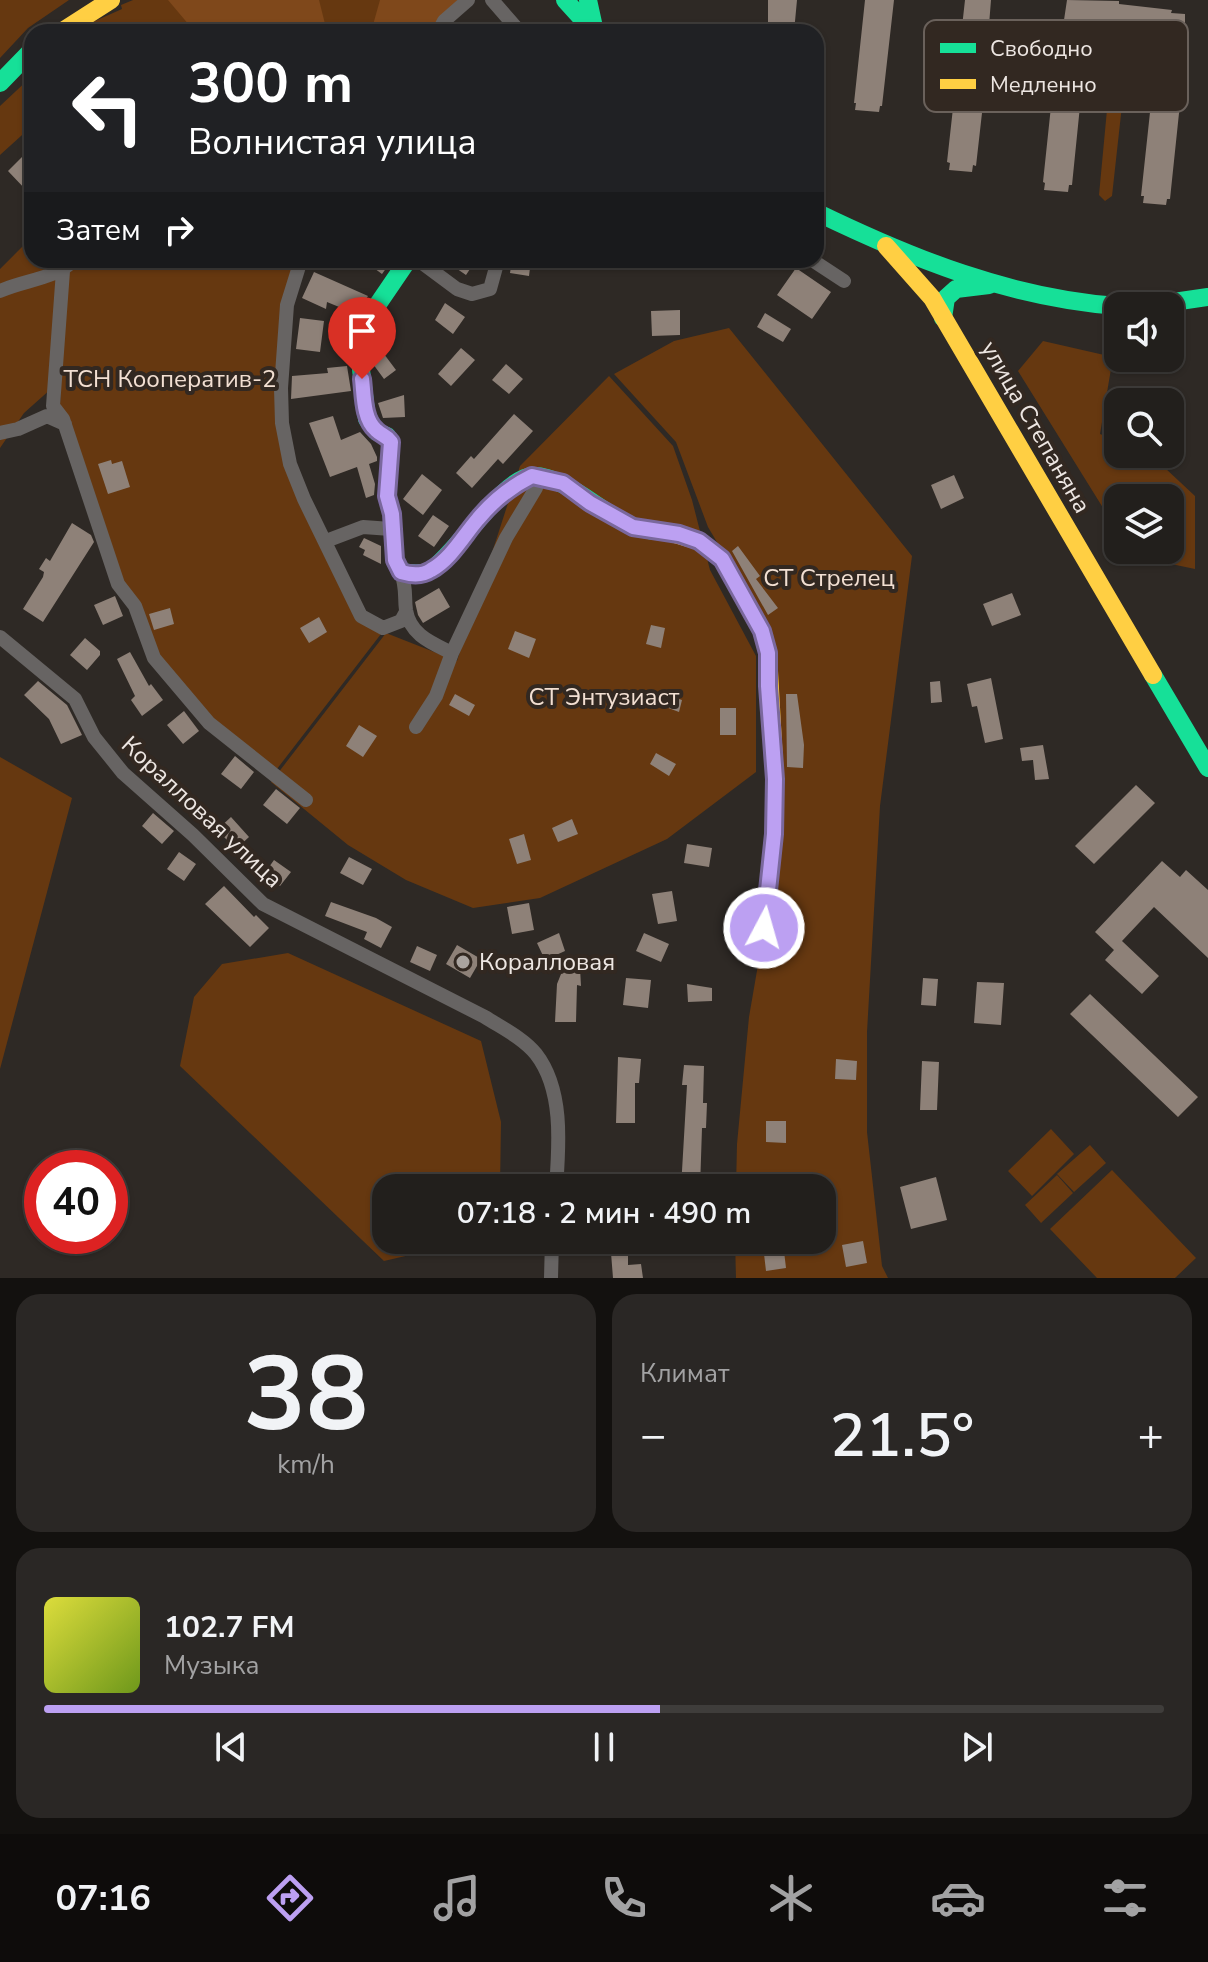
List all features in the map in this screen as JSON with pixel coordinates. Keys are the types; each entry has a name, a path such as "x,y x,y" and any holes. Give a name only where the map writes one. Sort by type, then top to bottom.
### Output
{"main road":[{"path":"64,24 95,0"},
{"path":"74,24 111,0"},
{"path":"565,0 587,24"},
{"path":"588,0 592,24"},
{"path":"0,83 24,58"},
{"path":"824,216 886,246 997,285 1035,296 1104,304"},
{"name":"улица Степаняна","path":"886,246 932,298 1208,768"},
{"name":"улица Степаняна","path":"932,262 928,277 932,298"},
{"path":"403,268 361,329 359,353 367,419 377,432 387,436 391,442 387,496 392,514 395,560 401,572 411,575 431,570 480,516 517,483 532,476 563,483 590,503 633,527 679,534 699,541 722,559 762,631 768,653 775,779 774,834 764,928"},
{"path":"943,318 943,303 951,291 962,285 997,285"},
{"path":"1184,300 1208,297"}],"street":[{"path":"442,24 468,0"},
{"path":"492,0 513,24"},
{"path":"0,291 66,268"},
{"path":"299,268 287,305 281,388 282,423 290,464 361,616 383,628 401,621 406,612 407,590 401,572"},
{"path":"429,268 457,289 472,294 490,289 495,268"},
{"path":"824,268 844,281"},
{"path":"63,271 53,406 65,424 118,584 135,606 154,658 209,723 306,800"},
{"path":"0,433 47,416 65,424"},
{"path":"416,727 436,696 452,653 506,538 536,488 532,476"},
{"path":"326,541 363,527 391,529"},
{"path":"406,612 419,636 452,653"},
{"name":"Коралловая улица","path":"0,637 75,699 94,737 116,765 263,904 485,1017 517,1037 536,1055 547,1076 557,1108 557,1174"},
{"path":"551,1278 552,1254"}],"green space":[{"path":"0,0 69,0 34,24 24,24 24,32 0,58"},
{"path":"133,0 456,0 437,24 88,24 122,9 121,5"},
{"path":"24,84 24,133 0,155 0,106"},
{"path":"1107,112 1121,112 1112,196 1105,201 1099,195"},
{"name":"ТСН Кооператив-2","path":"24,245 24,268 295,268 277,418 358,618 381,634 270,778 210,717 158,653 124,584 60,405 61,380 24,413 0,448 0,269"},
{"name":"СТ Стрелец","path":"729,328 912,556 880,806 867,1032 867,1132 882,1266 888,1278 736,1278 735,1254 836,1254 836,1174 736,1174 749,1017 759,959 776,655 773,637 708,527 676,442 614,374 674,341"},
{"path":"1043,341 1104,355 1104,372 1110,372 1108,388 1104,388 1100,434 1104,436 1104,468 1165,468 1182,484 1104,484 1104,509 1018,371"},
{"name":"СТ Энтузиаст","path":"609,376 673,446 692,500 710,570 756,656 756,772 667,839 540,898 473,908 406,880 348,845 271,782 386,633 457,661 520,466"},
{"path":"1184,486 1195,496 1195,569 1171,564 1184,564"},
{"path":"0,757 72,798 0,1069"},
{"path":"288,953 481,1041 501,1122 500,1174 372,1174 372,1250 180,1066 194,997 222,964"},
{"path":"1051,1129 1074,1154 1032,1196 1008,1171"},
{"path":"1090,1145 1106,1163 1074,1192 1057,1174"},
{"path":"1112,1170 1196,1258 1175,1278 1097,1278 1050,1229"},
{"path":"1057,1175 1073,1193 1041,1223 1025,1205"},
{"path":"377,1254 414,1254 384,1261"}],"shaded area":[{"path":"168,0 319,0 325,24 188,24"},
{"path":"380,0 458,0 438,24 373,24"}],"building":[{"path":"768,0 797,0 795,24 768,24"},
{"path":"865,0 894,0 879,112 855,110 854,103"},
{"path":"965,0 991,0 989,20 963,20"},
{"path":"1067,0 1119,1 1119,4 1185,14 1185,20 1064,20"},
{"path":"953,112 982,112 976,166 973,165 972,172 949,170 950,163 947,162"},
{"path":"1050,112 1079,112 1072,185 1069,185 1068,192 1044,190"},
{"path":"1150,112 1179,112 1170,199 1167,199 1166,205 1143,203 1144,196 1141,196"},
{"path":"24,155 24,188 8,171"},
{"path":"456,268 471,268 466,275"},
{"path":"511,268 530,268 529,276 510,273"},
{"path":"796,268 831,292 812,319 777,295"},
{"path":"314,272 368,296 356,314 327,302 326,309 302,298"},
{"path":"445,303 465,317 453,334 435,320"},
{"path":"680,310 680,335 652,336 651,311"},
{"path":"765,313 791,329 783,342 757,327"},
{"path":"300,318 324,321 320,352 296,349"},
{"path":"378,346 396,370 384,379 373,364 372,350"},
{"path":"461,348 475,360 451,386 438,374"},
{"path":"506,364 523,379 509,394 492,380"},
{"path":"347,366 351,391 291,399 292,376 328,373 327,368"},
{"path":"404,395 405,417 383,418 378,403"},
{"path":"514,414 533,431 503,464 498,459 472,488 456,473 471,456 474,459"},
{"path":"333,416 341,440 360,432 371,444 377,457 377,461 369,464 375,484 374,495 366,498 357,467 330,477 309,423"},
{"path":"111,460 112,464 122,461 130,487 108,494 98,464"},
{"path":"422,474 442,490 423,515 403,499"},
{"path":"954,475 964,498 941,509 931,485"},
{"path":"433,515 449,526 434,547 418,536"},
{"path":"72,523 91,535 94,542 43,622 23,609 43,577 44,572 39,569 46,558 50,561"},
{"path":"364,538 381,546 381,564 363,555 365,550 359,547"},
{"path":"738,546 760,576 756,579 778,608 768,615 732,551"},
{"path":"439,588 450,607 423,623 415,602"},
{"path":"1012,593 1021,615 992,626 983,604"},
{"path":"115,596 123,616 103,625 94,605"},
{"path":"170,608 174,624 154,630 149,614"},
{"path":"319,617 327,632 309,643 300,628"},
{"path":"651,625 665,628 661,648 646,644"},
{"path":"515,631 536,639 529,658 508,649"},
{"path":"85,638 100,651 87,670 70,655"},
{"path":"130,652 149,686 151,684 163,700 142,716 131,700 135,696 117,659"},
{"path":"991,678 1003,739 985,743 977,706 972,707 967,684"},
{"path":"38,681 67,705 82,735 61,744 49,719 24,695"},
{"path":"940,681 942,702 931,703 930,682"},
{"path":"455,694 475,705 469,716 449,705"},
{"path":"786,694 797,694 804,745 803,768 787,767"},
{"path":"667,695 682,700 679,712 663,706"},
{"path":"720,708 736,708 736,735 720,735"},
{"path":"184,711 199,731 183,744 167,725"},
{"path":"359,725 377,736 363,757 346,746"},
{"path":"1043,745 1049,779 1035,780 1033,760 1022,761 1020,748"},
{"path":"656,753 676,764 669,776 650,764"},
{"path":"235,756 254,772 241,789 221,774"},
{"path":"1136,785 1155,803 1094,864 1075,846"},
{"path":"276,789 300,808 287,824 263,805"},
{"path":"153,813 174,831 162,844 142,826"},
{"path":"231,817 249,837 236,849 217,830"},
{"path":"572,819 578,834 558,842 552,828"},
{"path":"524,834 531,860 517,864 509,839"},
{"path":"687,844 712,848 709,867 684,863"},
{"path":"179,852 196,864 184,881 167,869"},
{"path":"349,857 372,869 363,885 340,873"},
{"path":"274,860 291,872 280,886 264,874"},
{"path":"1162,861 1180,877 1186,870 1208,890 1208,958 1154,907 1122,941 1159,976 1142,994 1105,960 1114,950 1095,932"},
{"path":"224,886 269,928 250,947 205,904"},
{"path":"672,891 677,921 658,924 652,894"},
{"path":"331,902 392,927 381,948 364,939 367,932 325,916"},
{"path":"529,903 534,930 512,934 507,907"},
{"path":"559,933 565,951 545,960 537,943"},
{"path":"644,933 669,944 661,962 636,951"},
{"name":"Коралловая","path":"457,945 481,959 470,978 446,964"},
{"path":"417,946 437,955 430,971 410,962"},
{"path":"580,968 576,1022 555,1022 557,984 563,969"},
{"path":"626,978 651,980 648,1008 623,1005"},
{"path":"923,978 938,979 936,1006 921,1005"},
{"path":"977,982 1004,983 1001,1025 974,1023"},
{"path":"687,984 712,988 712,1001 688,1002"},
{"path":"1090,994 1198,1097 1178,1117 1070,1014"},
{"path":"618,1057 641,1059 639,1083 635,1083 635,1123 616,1123"},
{"path":"836,1059 857,1061 856,1080 835,1079"},
{"path":"922,1061 939,1062 937,1110 920,1110"},
{"path":"684,1065 704,1066 703,1103 707,1103 706,1128 702,1128 700,1174 682,1174 687,1085 682,1085"},
{"path":"766,1121 786,1121 786,1143 766,1142"},
{"path":"936,1177 947,1220 911,1229 900,1187"},
{"path":"863,1241 867,1263 846,1267 842,1245"},
{"path":"611,1254 628,1254 628,1265 641,1264 643,1278 613,1278"},
{"path":"764,1254 784,1254 786,1268 766,1271"}],"traffic: fast":[{"path":"565,0 587,24"},
{"path":"588,0 593,24"},
{"path":"0,83 24,58"},
{"path":"824,216 963,274 1039,295 1104,305"},
{"path":"403,268 361,329 359,353 367,419 377,432 387,436 391,442 387,496 392,514 395,560 401,572 420,574 431,570 508,489 533,476 557,482 635,527 672,533"},
{"path":"943,318 946,298 956,289 989,285"},
{"path":"1184,300 1208,297"},
{"path":"1153,675 1208,768"}],"traffic: slow":[{"path":"74,24 111,0"},
{"path":"886,246 932,298 1153,675"},
{"path":"672,533 699,541 722,559 762,631 768,653 775,779 774,834 764,928"}],"place":[{"name":"Коралловая","path":"463,962"}],"route":[{"path":"362,379 367,419 377,432 387,436 391,442 387,496 392,514 392,545 401,572 411,575 431,570 480,516 517,483 532,476 563,483 590,503 633,527 679,534 699,541 722,559 762,631 768,653 775,779 774,834 764,928"}]}
